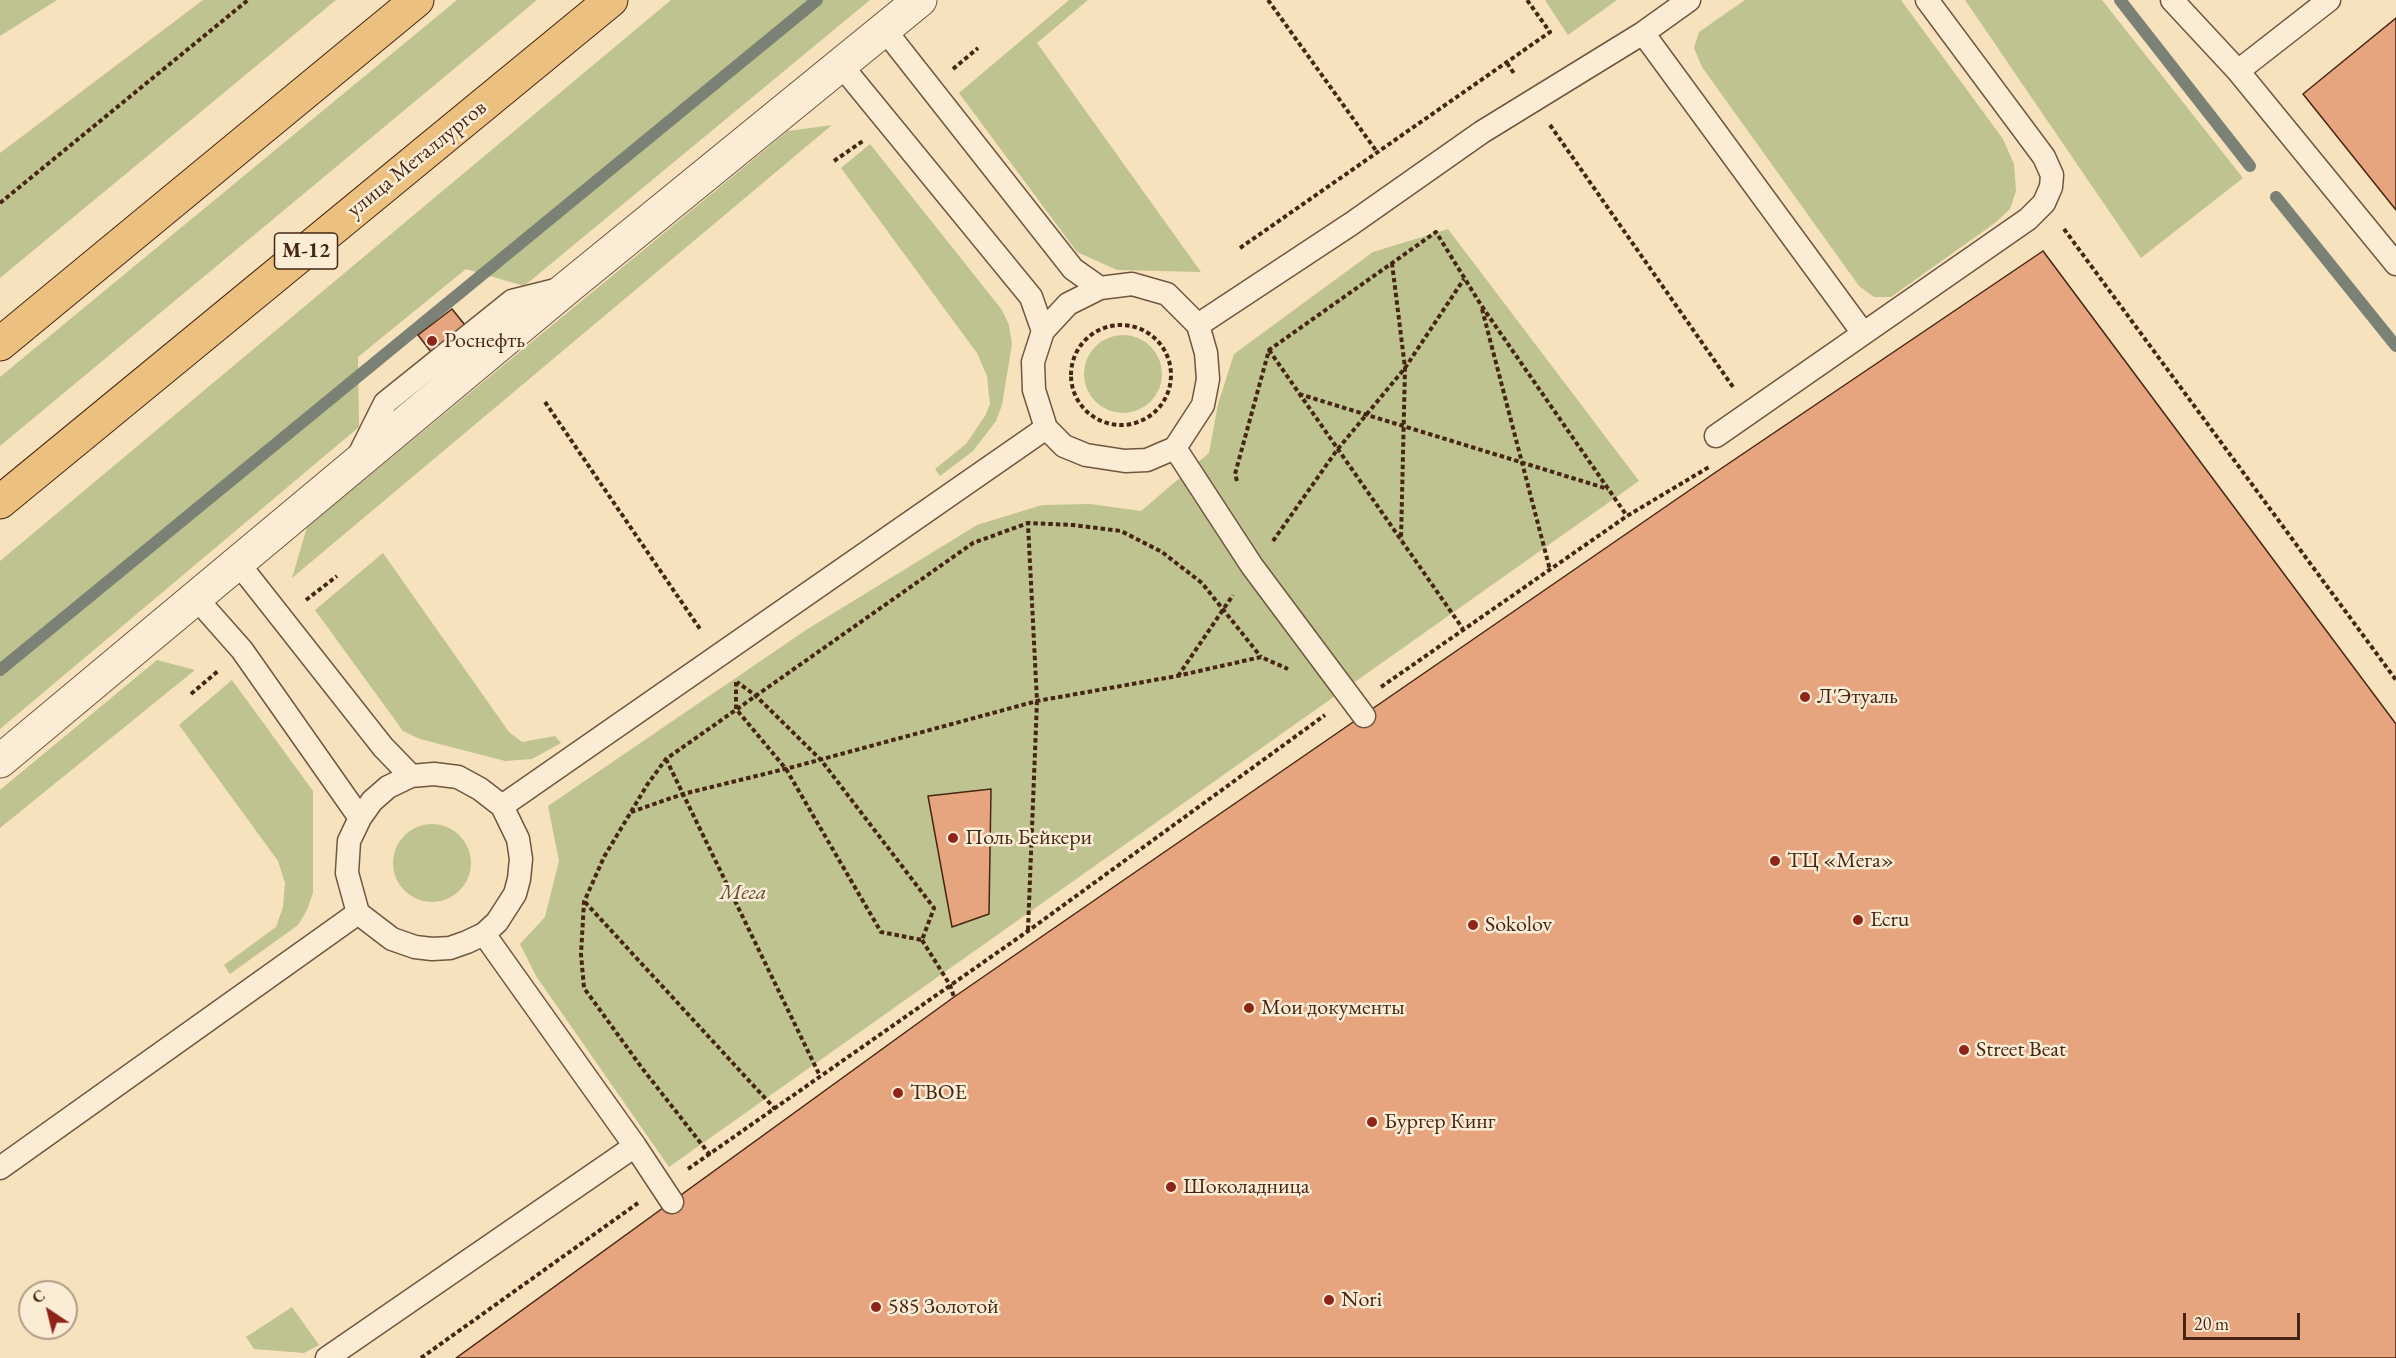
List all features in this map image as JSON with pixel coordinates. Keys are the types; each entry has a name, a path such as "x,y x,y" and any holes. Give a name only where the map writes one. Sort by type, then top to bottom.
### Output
{"main road":[{"path":"0,344 417,0"},
{"name":"улица Металлургов","path":"0,502 611,0"}],"street":[{"path":"0,761 567,287 920,0"}],"lane":[{"path":"1198,325 1267,281 1532,100 1643,33 1689,0"},
{"path":"1716,436 2028,219 2044,203 2052,175 2044,157 1927,0"},
{"path":"2172,0 2238,71 2396,264"},
{"path":"2238,71 2328,0"},
{"path":"884,29 1073,269 1100,288"},
{"path":"1643,33 1863,333"},
{"path":"842,65 1031,297 1043,331"},
{"path":"1132,284 1167,294 1198,325 1206,353 1208,379 1203,405 1175,448 1146,460 1125,461 1086,455 1064,446 1046,428 1034,390 1034,362 1043,331 1068,304 1100,288 1132,284"},
{"path":"502,806 1046,428"},
{"path":"1175,448 1252,566 1364,716"},
{"path":"238,562 383,747 411,776"},
{"path":"196,598 242,650 360,818"},
{"path":"434,774 458,777 480,789 502,806 518,839 521,859 519,879 507,909 483,934 450,948 415,947 392,939 358,913 347,873 349,841 360,818 372,801 387,787 411,776 434,774"},
{"path":"0,1168 358,913"},
{"path":"483,934 667,1194"},
{"path":"327,1358 635,1146"}],"path":[{"path":"0,203 248,0"},
{"path":"1268,0 1377,152"},
{"path":"1240,248 1550,32 1527,0"},
{"path":"950,72 978,48"},
{"path":"1507,63 1750,412"},
{"path":"834,161 866,138"},
{"path":"2060,224 2396,680"},
{"path":"1240,491 1234,474 1269,350 1436,232 1480,305 1627,516"},
{"path":"1392,263 1405,368 1401,543"},
{"path":"1178,676 1252,566 1337,450 1405,368 1464,279"},
{"path":"1480,305 1550,570"},
{"path":"1112,325 1135,326 1155,337 1169,356 1173,378 1166,399 1152,417 1130,426 1108,425 1088,414 1074,395 1070,373 1076,351 1092,334 1112,325"},
{"path":"1269,350 1401,543 1463,629"},
{"path":"1299,394 1608,489"},
{"path":"545,402 699,628"},
{"path":"421,1358 667,1194 710,1155 1028,931 1350,696 1378,690 1627,516 1712,465"},
{"path":"1028,523 1037,701 1028,931"},
{"path":"710,1155 642,1068 584,988 581,954 584,902 604,857 666,759 973,543 1028,523 1073,525 1121,531 1162,552 1202,583 1261,657 1291,670"},
{"path":"1266,533 1279,550"},
{"path":"310,598 337,576"},
{"path":"630,813 683,794 821,760 1037,701 1178,676 1261,657"},
{"path":"922,940 934,908 821,760 755,695 736,682 736,709 786,768 881,932 922,940 950,985 954,997"},
{"path":"666,759 820,1076"},
{"path":"584,902 775,1109"}],"green space":[{"path":"0,0 57,0 0,36"},
{"path":"203,0 336,0 0,278 0,153"},
{"path":"457,0 537,0 0,446 0,377"},
{"path":"671,0 870,0 524,286 466,269 358,357 359,427 0,729 0,561"},
{"path":"1069,0 1088,0 1037,43 1201,272 1117,270 1077,252 959,93"},
{"path":"1545,0 1617,0 1568,35"},
{"path":"1745,0 1901,0 2003,139 2014,164 2016,191 2010,209 1995,223 1891,297 1874,297 1859,286 1702,67 1694,48 1699,32"},
{"path":"1965,0 2102,0 2243,178 2141,258"},
{"path":"832,125 292,578 307,527 788,131"},
{"path":"870,144 1002,310 1009,325 1012,344 1002,405 996,421 973,451 940,476 935,469 966,444 985,416 990,404 987,376 977,353 841,168"},
{"name":"Мега","path":"1448,229 1639,481 669,1167 536,976 520,944 545,917 559,861 548,806 806,630 977,525 1042,505 1090,504 1141,511 1209,453 1218,404 1234,354 1373,252"},
{"path":"1123,335 1138,338 1151,346 1159,359 1162,374 1159,389 1151,402 1138,410 1123,413 1108,410 1095,402 1087,389 1084,374 1087,359 1095,346 1108,338"},
{"path":"383,553 509,732 522,742 555,736 561,743 532,759 505,761 420,739 403,731 315,610"},
{"path":"157,660 195,670 0,828 0,790"},
{"path":"232,680 313,791 313,893 298,925 230,974 224,965 276,927 283,907 285,883 278,861 179,725"},
{"path":"432,824 447,827 460,835 468,848 471,863 468,878 460,891 447,899 432,902 417,899 404,891 396,878 393,863 396,848 404,835 417,827"},
{"path":"292,1307 319,1345 304,1353 254,1349 246,1337"}],"building":[{"path":"2396,18 2396,210 2303,94"},
{"name":"ТЦ «Мега»","path":"2043,251 2396,724 2396,1358 456,1358 954,997 1716,472"},
{"path":"452,309 469,330 435,357 418,335"},
{"path":"991,789 989,914 952,927 928,796"}],"waterway":[{"path":"0,670 817,0"},
{"path":"2120,0 2250,166"},
{"path":"2276,197 2396,346"}],"place":[{"name":"Роснефть","path":"432,341"},
{"name":"Л'Этуаль","path":"1805,697"},
{"name":"Поль Бейкери","path":"953,838"},
{"name":"ТЦ «Мега»","path":"1775,861"},
{"name":"Ecru","path":"1858,920"},
{"name":"Sokolov","path":"1473,925"},
{"name":"Мои документы","path":"1249,1008"},
{"name":"Street Beat","path":"1964,1050"},
{"name":"ТВОЕ","path":"898,1093"},
{"name":"Бургер Кинг","path":"1372,1122"},
{"name":"Шоколадница","path":"1171,1187"},
{"name":"Nori","path":"1329,1300"},
{"name":"585 Золотой","path":"876,1307"}]}
